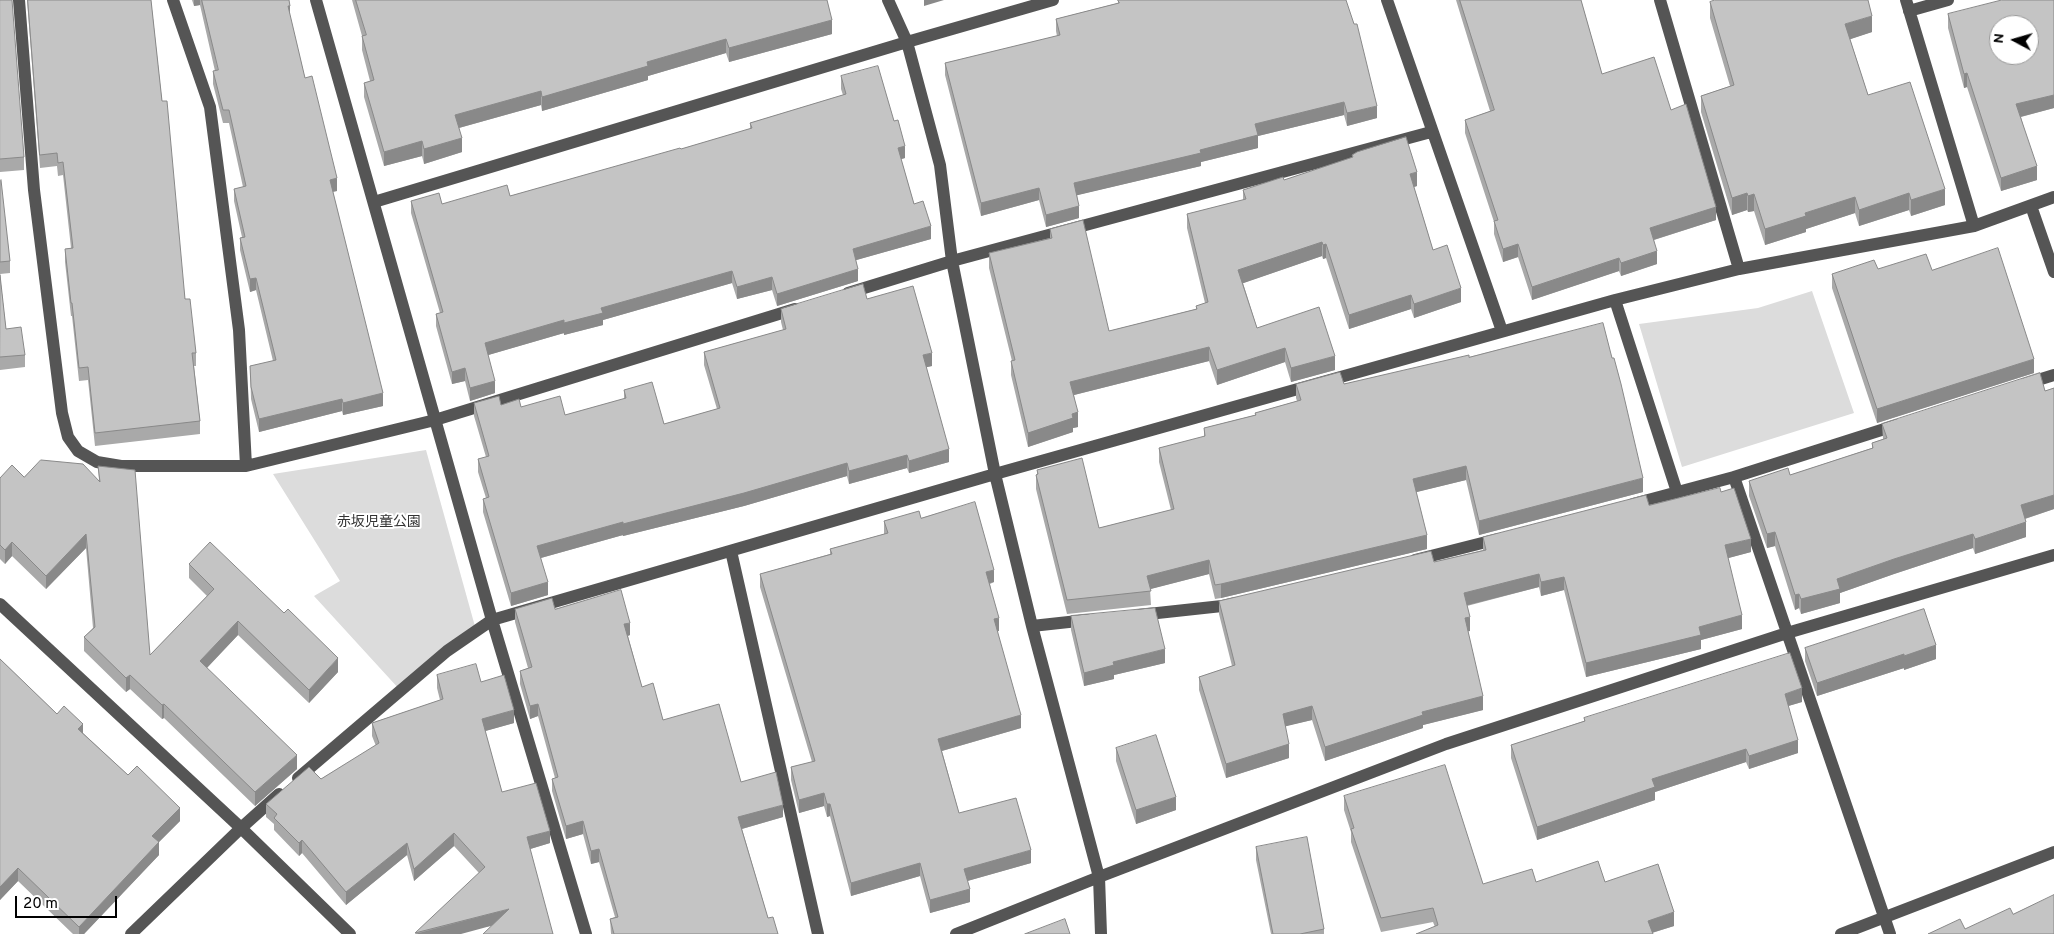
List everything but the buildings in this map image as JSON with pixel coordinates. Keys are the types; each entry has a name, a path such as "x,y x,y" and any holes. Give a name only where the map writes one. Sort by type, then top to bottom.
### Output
{"street":[{"path":"18,0 34,190 62,413 68,437 78,451 97,462 121,466 246,466 435,420 811,304"},
{"path":"173,0 210,107 239,330 246,466"},
{"path":"888,0 907,42 940,165 952,261 995,474 1032,626 1098,877 1101,934"},
{"path":"374,202 1053,0"},
{"path":"1387,0 1431,132 1502,331"},
{"path":"1660,0 1738,269"},
{"path":"1948,0 1908,6 1974,226"},
{"path":"319,1 492,620 586,934"},
{"path":"839,295 952,261 1431,132"},
{"path":"132,934 240,828 447,651 492,620 995,474 1615,300 1738,269 1974,226 2054,197"},
{"path":"2031,206 2054,272"},
{"path":"1615,300 1677,492"},
{"path":"2016,387 2054,375"},
{"path":"1620,507 1734,477 1913,420"},
{"path":"1734,477 1890,934"},
{"path":"1401,563 1506,536"},
{"path":"730,551 818,934"},
{"path":"956,934 1098,877 1446,744 1786,632 2054,555"},
{"path":"1127,616 1222,606 1250,600"},
{"path":"0,604 240,828 350,934"},
{"path":"1032,626 1098,619"},
{"path":"1842,934 2054,852"}],"green space":[{"path":"1812,291 1854,413 1682,467 1639,324 1758,308"},
{"name":"赤坂児童公園","path":"426,450 476,630 400,690 314,596 340,581 273,474"}]}
